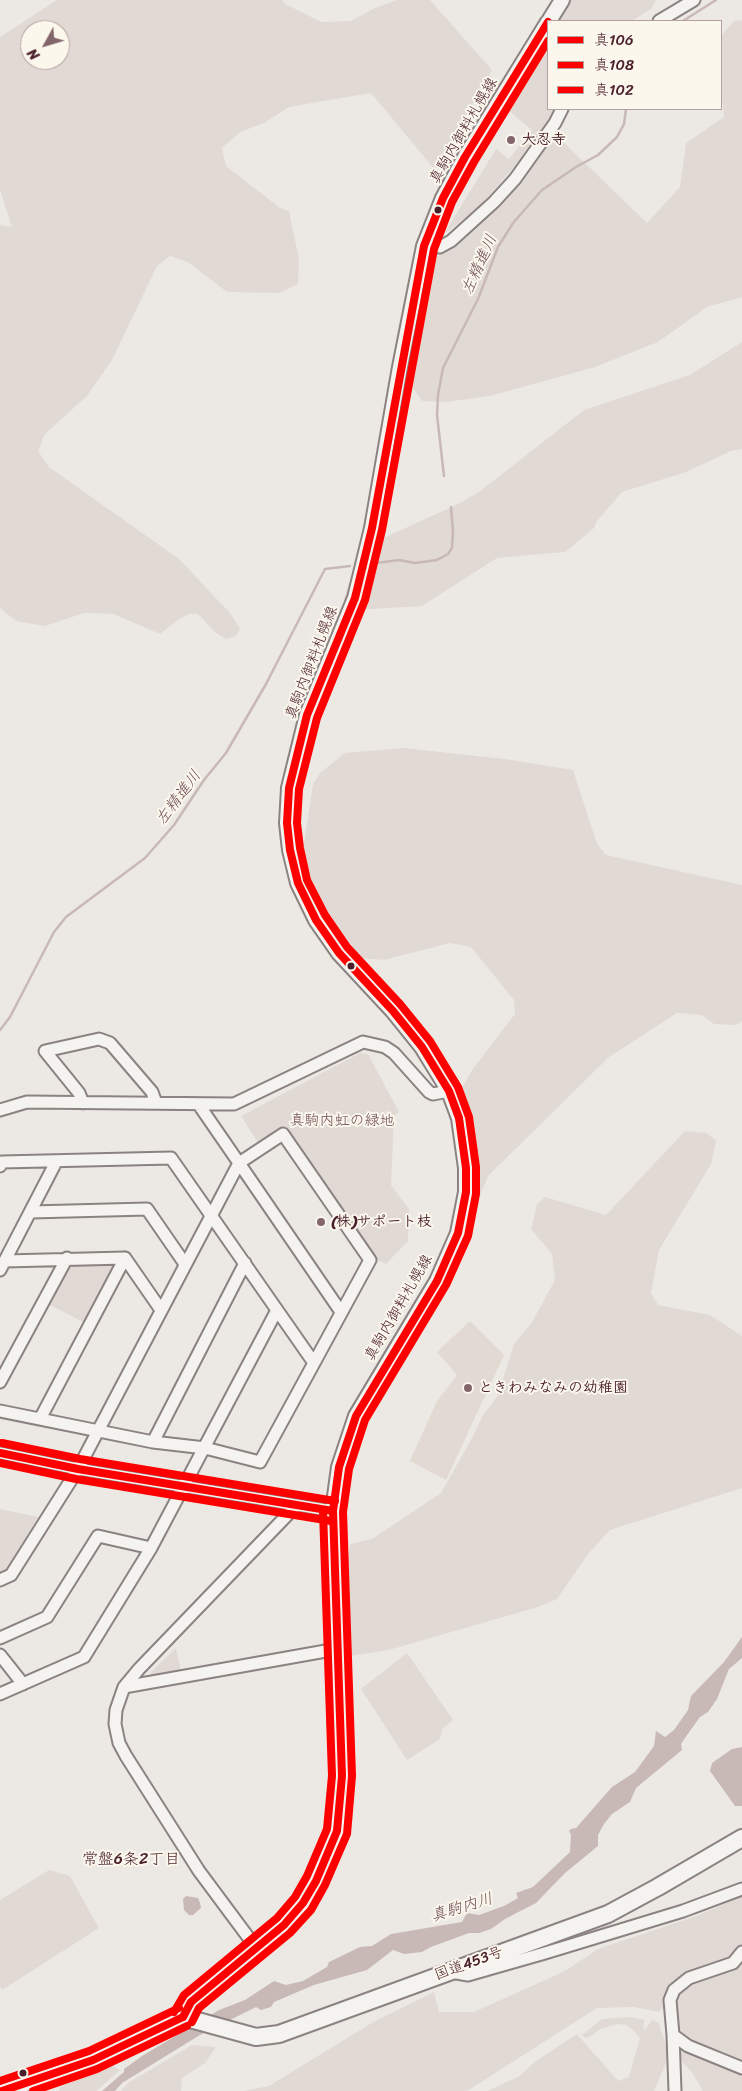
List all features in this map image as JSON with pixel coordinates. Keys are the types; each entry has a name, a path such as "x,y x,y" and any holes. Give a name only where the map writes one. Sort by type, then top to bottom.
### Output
{"highway":[{"name":"国道453号","path":"190,2019 244,2035 256,2037 279,2034 608,1914 742,1838"},
{"path":"2,2091 93,2060 190,2019"}],"main road":[{"name":"真駒内御料札幌線","path":"549,20 562,0"},
{"name":"真駒内御料札幌線","path":"190,2019 191,2002 257,1949 284,1925 303,1903 316,1881 337,1831 342,1776 336,1649 333,1511 339,1467 356,1416 437,1281 458,1233 466,1192 466,1168 458,1118 449,1091 422,1047 393,1011 339,953 316,920 298,883 290,850 287,823 290,781 307,715 355,598 372,528 400,367 424,246 443,198 465,156 547,24"}],"street":[{"path":"661,20 694,0"},
{"path":"424,246 440,247 452,241 494,202 515,179 556,123 562,110"},
{"path":"83,1103 79,1093 45,1051 99,1039 110,1043 152,1092 156,1103"},
{"path":"0,1110 27,1102 234,1104 363,1042 385,1047 394,1053 429,1092 433,1094 449,1091"},
{"path":"200,1105 341,1312"},
{"path":"0,1411 98,1430 153,1442 204,1448 260,1462 370,1260 283,1134 239,1163 213,1216 185,1264 98,1430 78,1469 11,1575 0,1580"},
{"path":"0,1166 2,1162 171,1158 314,1363"},
{"path":"2,1265 56,1162"},
{"path":"31,1212 147,1209 185,1264"},
{"path":"2,1265 67,1258 125,1258"},
{"path":"0,1382 67,1258"},
{"path":"125,1258 161,1310"},
{"path":"40,1419 125,1258"},
{"path":"153,1442 245,1263"},
{"path":"0,1694 84,1657 151,1548 277,1310"},
{"path":"0,1453 78,1469 295,1507 333,1511"},
{"path":"257,1949 199,1871 119,1743 115,1724 116,1710 124,1687 139,1669 295,1507"},
{"path":"0,1638 47,1618 98,1536 151,1548"},
{"path":"124,1687 336,1649"},
{"path":"0,1654 23,1684"},
{"path":"449,1971 468,1975 683,1911 742,1889"},
{"path":"675,2091 674,2035 670,2000 674,1990 689,1978 733,1963 742,1952"},
{"path":"674,2035 688,2046 742,2068"}],"shaded area":[{"name":"ときわみなみの幼稚園","path":"470,1321 504,1355 446,1480 410,1461 437,1401 457,1375 437,1352"},
{"path":"742,1637 742,1658 729,1669 717,1699 708,1712 700,1717 687,1735 681,1744 682,1750 636,1788 630,1802 612,1814 604,1824 598,1835 598,1846 565,1873 536,1903 505,1919 491,1929 479,1933 469,1933 422,1952 404,1954 393,1950 367,1970 314,1985 274,2002 271,2007 261,2010 256,2007 200,2035 122,2083 115,2091 102,2091 124,2072 124,2069 142,2056 219,2010 245,2000 274,1981 286,1985 303,1981 327,1967 329,1962 360,1947 372,1946 391,1934 462,1922 467,1913 479,1915 504,1906 518,1898 516,1893 533,1887 570,1852 571,1835 569,1831 576,1828 612,1787 635,1772 654,1746 656,1731 665,1737 674,1730 688,1710 691,1696 724,1662"},
{"path":"742,1747 742,1806 735,1806 710,1771 712,1763 732,1749"},
{"path":"186,1896 198,1898 200,1903 201,1908 193,1915 189,1915 184,1910 183,1899"}],"green space":[{"path":"57,0 282,0 287,5 321,22 351,21 373,9 397,0 430,0 492,70 435,170 371,93 289,107 264,123 240,132 222,148 226,166 280,208 289,211 299,259 298,284 280,293 227,292 188,262 170,256 157,266 112,360 87,396 45,434 38,451 49,467 179,559 230,613 240,629 236,636 226,639 216,633 198,614 189,614 160,634 114,614 84,613 45,626 16,621 0,608 0,225 12,227 0,190 0,37 20,24 20,70 70,70 70,20 26,20"},
{"path":"569,0 656,0 652,8 634,20 558,20"},
{"path":"742,20 742,297 707,307 658,342 595,367 490,396 446,402 422,401 412,386 417,306 434,259 509,195 556,135 647,223 680,187 686,143 724,117 722,97 722,35 734,21"},
{"path":"547,37 547,110 556,110 530,149 478,208 444,234 496,149 509,159 532,130 504,107"},
{"path":"742,342 742,449 731,451 686,472 622,492 597,521 594,528 565,552 497,558 422,606 356,610 344,599 355,564 379,540 458,504 479,492 584,410 690,375"},
{"path":"403,748 505,759 573,770 597,844 606,855 742,885 742,1021 736,1025 714,1024 702,1015 677,1013 609,1057 488,1176 466,1232 475,1170 467,1120 458,1095 472,1070 515,1014 514,1000 471,947 450,943 384,960 361,958 316,899 302,856 313,784 320,773 345,753"},
{"name":"真駒内虹の緑地","path":"360,1053 368,1054 399,1112 394,1116 391,1185 409,1209 408,1241 386,1264 374,1258 284,1127 259,1144 241,1116"},
{"path":"685,1131 707,1133 716,1141 711,1164 659,1250 651,1293 658,1305 710,1315 742,1336 742,1488 610,1530 588,1554 557,1599 538,1607 389,1650 350,1656 345,1649 342,1598 350,1544 372,1539 441,1493 482,1417 498,1395 514,1344 532,1322 555,1280 552,1254 531,1229 537,1204 545,1197 606,1215"},
{"path":"113,1262 114,1267 85,1323 48,1304 70,1263"},
{"path":"0,1509 38,1517 5,1571 0,1573"},
{"path":"176,1648 182,1676 150,1679 151,1672"},
{"path":"407,1653 453,1720 442,1729 440,1739 407,1760 361,1689"},
{"path":"49,1870 70,1876 99,1928 2,1990 0,1986 0,1900"},
{"path":"742,1896 742,1943 734,1953 717,1965 685,1977 659,2012 634,2007 597,2008 467,2091 244,2091 269,2086 375,2021 434,1992 439,2012 474,2012 565,1971 598,1949 699,1915"},
{"path":"742,1960 742,2063 679,2036 674,2000 681,1988 693,1980"},
{"path":"630,2017 645,2020 643,2027 645,2030 652,2020 659,2023 669,2056 654,2091 487,2091 518,2077 536,2061 577,2034 618,2081 629,2077 640,2038 635,2032 626,2025 617,2024 601,2029 586,2038 582,2035 602,2019"},
{"path":"192,2045 216,2047 205,2063 182,2078 181,2091 121,2091 128,2083"},
{"path":"682,2048 742,2072 742,2091 703,2091 691,2071 679,2058 678,2052"},
{"path":"109,2064 120,2070 96,2091 59,2091 60,2087 85,2077"}],"waterway":[{"name":"左精進川","path":"685,20 716,0"},
{"name":"左精進川","path":"444,476 437,415 438,395 443,368 478,299 498,247 513,223 542,190 598,155 617,137 624,124 626,110"},
{"name":"左精進川","path":"369,564 399,560 415,563 437,560 448,554 452,548 451,507"},
{"name":"左精進川","path":"0,1030 10,1017 54,932 66,917 145,858 174,825 204,780 226,753 266,684 325,569 350,566"}],"transit line":[{"name":"真106","path":"183,2017 191,2002 284,1925 303,1903 316,1881 337,1831 342,1776 333,1511 339,1467 356,1416 437,1281 458,1233 466,1192 466,1168 459,1118 449,1091 422,1047 393,1011 339,953 316,920 298,883 290,850 287,823 289,788 307,715 355,598 372,528 424,246 443,198 465,157 547,24"},
{"name":"真108","path":"192,2022 199,2008 290,1933 311,1910 325,1885 347,1834 352,1776 343,1512 349,1469 365,1420 446,1285 468,1236 476,1194 476,1167 469,1117 458,1087 430,1041 400,1004 347,947 325,915 307,880 297,823 299,789 317,718 365,600 382,530 434,249 452,202 474,162 547,43"},
{"name":"真102","path":"2,1443 80,1459 335,1501"},
{"name":"真106","path":"0,1453 78,1469 333,1511"},
{"name":"真108","path":"0,1463 76,1479 331,1521"},
{"name":"真102","path":"174,2012 184,1995 277,1918 295,1897 307,1876 327,1829 332,1776 323,1511"},
{"name":"真102","path":"0,2081 89,2051 179,2008"},
{"name":"真106","path":"2,2091 93,2060 183,2017"},
{"name":"真108","path":"33,2091 97,2069 187,2026"}],"place":[{"name":"大忍寺","path":"511,140"},
{"name":"(株)サポート枝","path":"321,1222"},
{"name":"ときわみなみの幼稚園","path":"468,1388"}],"district":[{"name":"常盤6条2丁目","path":"131,1860"}],"water label":[{"name":"真駒内川","path":"462,1908"}]}
